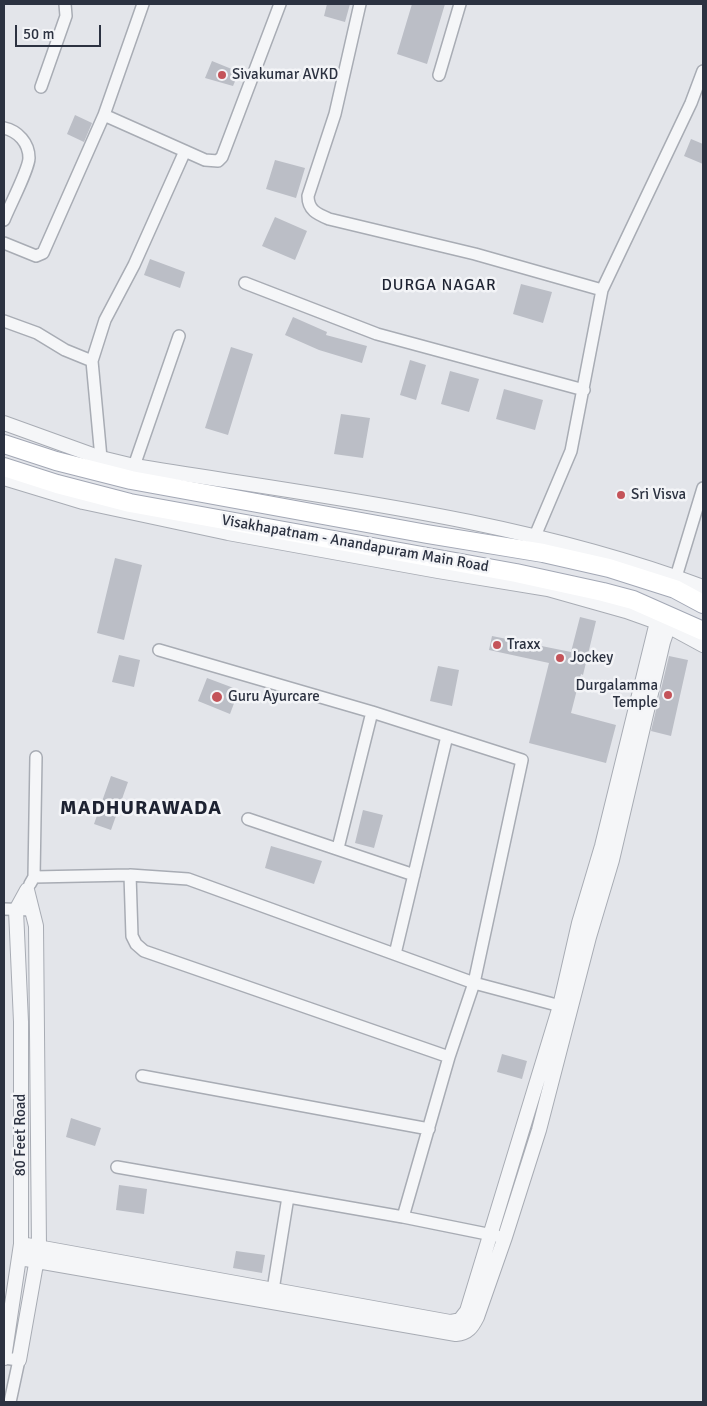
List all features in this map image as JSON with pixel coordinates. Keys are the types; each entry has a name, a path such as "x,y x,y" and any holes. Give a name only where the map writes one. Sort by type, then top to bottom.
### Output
{"main road":[{"name":"Visakhapatnam - Anandapuram Main Road","path":"4,444 56,461 131,480 427,534 543,553 609,568 675,589 703,604"},
{"name":"Visakhapatnam - Anandapuram Main Road","path":"4,467 57,484 130,502 516,573 633,600 665,619 703,631"}],"street":[{"path":"41,87 66,16 64,4"},
{"path":"4,244 36,256 43,253 104,115 143,4"},
{"path":"104,115 205,160 218,161 222,157 280,4"},
{"path":"360,4 335,114 308,196 308,205 315,212 330,219 440,245 602,290"},
{"path":"439,75 460,4"},
{"path":"536,536 571,451 602,290 691,103 703,71"},
{"path":"4,128 10,129 25,142 29,159 4,220"},
{"path":"101,458 92,361 105,320 134,265 185,151"},
{"path":"244,283 377,334 584,390"},
{"path":"4,321 37,333 65,350 92,361"},
{"path":"134,466 179,336"},
{"path":"4,423 101,458 134,466 431,513 536,536 604,554 703,587"},
{"path":"4,478 83,502 228,533 548,589 626,611 665,619 703,645"},
{"path":"676,577 703,488"},
{"path":"21,1244 38,1254 272,1295 456,1322 467,1311 490,1234 589,937 612,860 665,619"},
{"path":"159,650 372,712 522,760 474,983 449,1057 403,1217"},
{"path":"338,848 372,712"},
{"path":"395,954 448,736"},
{"path":"10,1402 38,1254 36,936 30,883 36,757"},
{"path":"248,818 414,875"},
{"path":"10,909 30,883 130,875 188,879 474,983 566,1008"},
{"path":"130,875 132,936 136,944 144,951 449,1057"},
{"path":"10,909 32,910"},
{"name":"80 Feet Road","path":"4,1358 21,1244 21,1022 10,909"},
{"path":"272,1295 456,1334 465,1333 473,1325 505,1238 539,1130 566,1008"},
{"path":"142,1076 429,1129"},
{"path":"117,1167 403,1217 505,1238"},
{"path":"272,1295 288,1197"},
{"path":"20,1258 38,1254"},
{"path":"4,1358 18,1360"}],"building":[{"path":"327,4 350,4 345,22 324,16"},
{"path":"412,4 445,4 427,64 397,54"},
{"name":"Sivakumar AVKD","path":"212,61 239,72 233,86 205,78"},
{"path":"75,115 92,123 84,142 67,134"},
{"path":"691,139 703,144 703,164 684,156"},
{"path":"275,160 305,168 296,198 266,189"},
{"path":"275,217 307,231 295,260 262,246"},
{"path":"150,259 185,272 180,288 144,275"},
{"path":"521,284 552,292 543,323 513,314"},
{"path":"293,317 327,332 326,335 367,346 362,363 319,350 285,335"},
{"path":"231,347 253,354 228,435 205,428"},
{"path":"410,360 426,365 416,400 400,395"},
{"path":"450,371 479,379 469,412 441,404"},
{"path":"504,389 543,400 535,430 496,419"},
{"path":"341,414 370,418 363,458 334,454"},
{"path":"115,558 142,565 124,640 97,633"},
{"path":"580,617 596,621 583,675 581,674 571,713 616,725 606,763 529,743 549,663 489,650 492,636 571,652"},
{"path":"119,655 140,660 134,687 112,682"},
{"name":"Durgalamma Temple","path":"669,656 688,660 671,736 651,731"},
{"path":"438,666 459,670 452,706 430,701"},
{"path":"207,678 239,690 230,714 198,701"},
{"path":"111,776 128,782 111,830 94,824"},
{"path":"363,810 383,815 374,848 355,843"},
{"path":"271,846 322,861 314,884 265,868"},
{"path":"502,1054 527,1061 522,1079 497,1072"},
{"path":"71,1118 101,1128 95,1146 66,1137"},
{"path":"119,1185 147,1189 144,1214 116,1210"},
{"path":"236,1251 265,1255 262,1273 233,1268"}],"place":[{"name":"Sivakumar AVKD","path":"222,75"},
{"name":"Sri Visva","path":"621,495"},
{"name":"Traxx","path":"497,645"},
{"name":"Jockey","path":"560,658"},
{"name":"Durgalamma Temple","path":"668,695"},
{"name":"Guru Ayurcare","path":"217,697"}],"district":[{"name":"DURGA NAGAR","path":"439,286"},
{"name":"MADHURAWADA","path":"141,809"}]}
